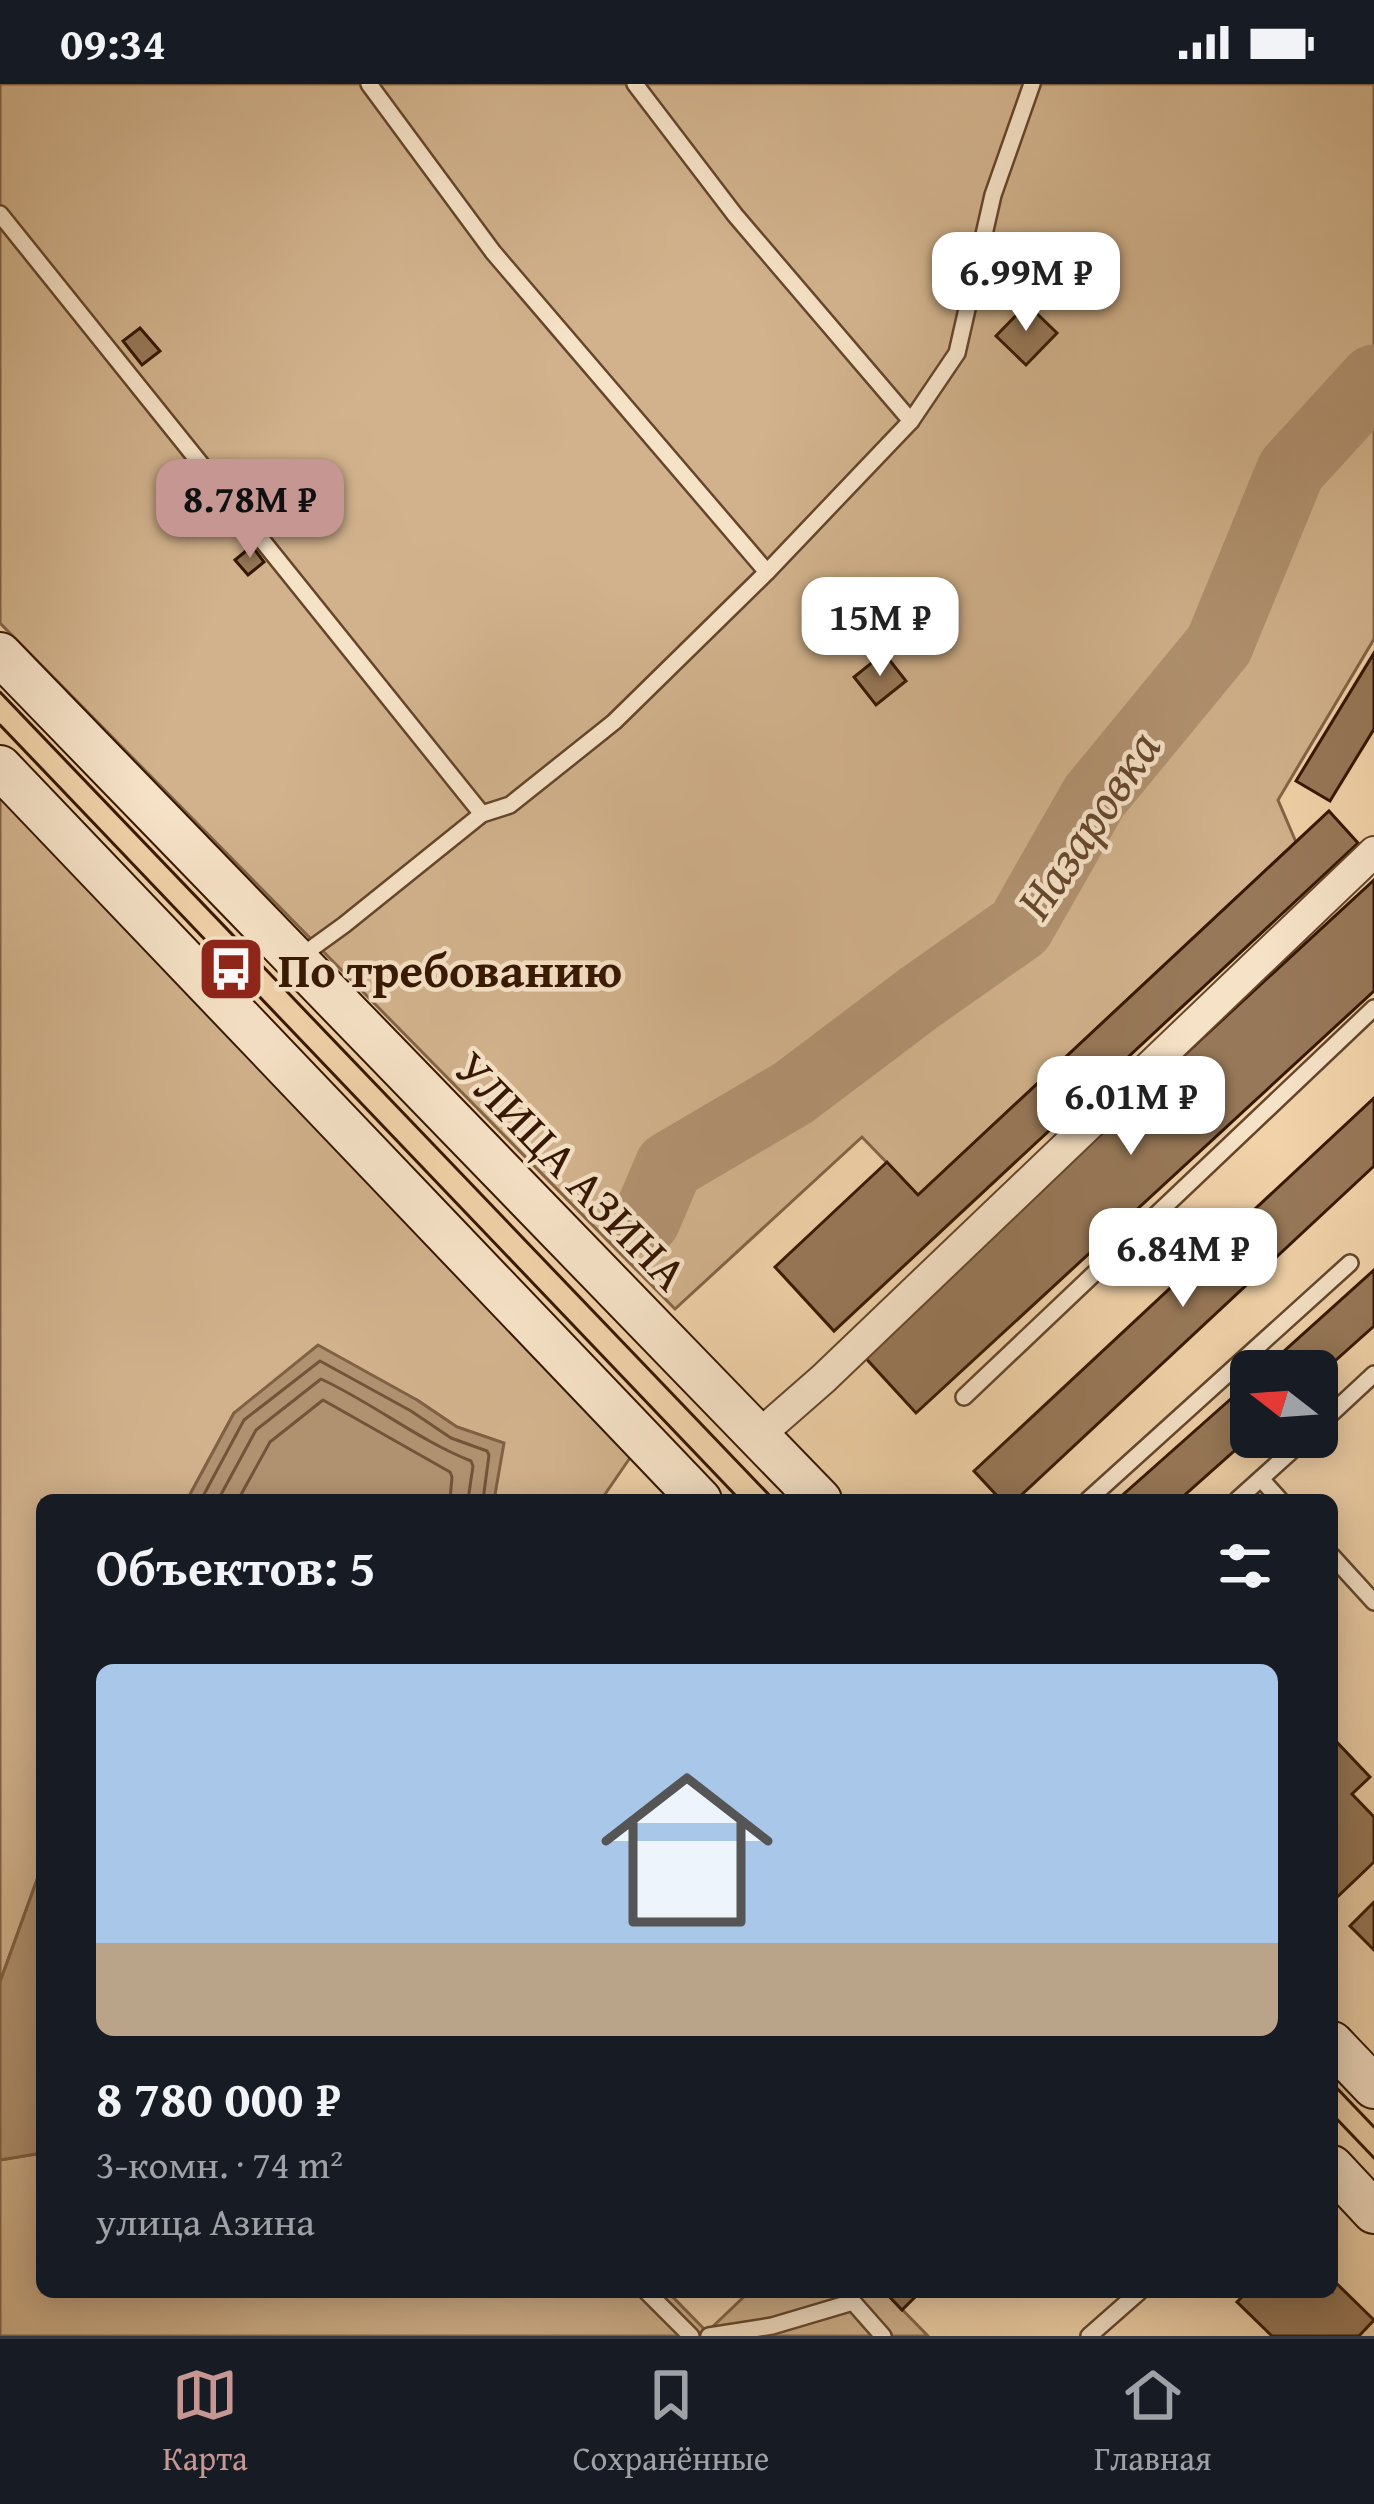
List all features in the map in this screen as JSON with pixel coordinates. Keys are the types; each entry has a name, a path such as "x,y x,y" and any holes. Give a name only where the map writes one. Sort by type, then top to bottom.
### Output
{"street":[{"name":"УЛИЦА АЗИНА","path":"0,654 814,1494"},
{"path":"0,767 694,1494"},
{"path":"759,1435 1374,852"},
{"path":"1338,2049 1374,2087"},
{"path":"1338,2173 1374,2212"}],"lane":[{"path":"369,84 493,252 767,572"},
{"path":"635,84 735,215 911,421"},
{"path":"295,960 482,814 510,806 614,722 911,421 957,352 993,195 1032,84"},
{"path":"0,214 482,814"},
{"path":"964,1397 1374,1008"},
{"path":"1095,1494 1350,1263"},
{"path":"1338,1407 1374,1374"},
{"path":"1244,1494 1284,1458"},
{"path":"1261,1479 1275,1494"},
{"path":"1338,1562 1374,1601"},
{"path":"653,2298 691,2336"},
{"path":"709,2336 772,2326 845,2298"},
{"path":"849,2298 883,2336"},
{"path":"1089,2336 1132,2298"}],"shaded area":[{"path":"0,84 1374,84 1374,639 1278,800 1296,842 918,1195 862,1137 675,1309 0,623"},
{"path":"0,796 634,1452 605,1494 495,1494 503,1443 457,1427 417,1400 234,1413 190,1494 36,1494 36,1883 0,1982"},
{"path":"36,2154 36,2298 674,2298 707,2332 743,2298 891,2298 928,2336 0,2336 0,2160"}],"water":[{"path":"318,1345 457,1427 504,1443 495,1494 190,1494 234,1413"},
{"path":"36,1883 36,2154 0,2160 0,1982"}],"building":[{"path":"1027,304 1057,333 1026,365 996,336"},
{"path":"140,328 160,351 142,365 123,341"},
{"path":"252,546 264,562 248,575 235,560"},
{"path":"884,653 906,681 876,705 854,677"},
{"path":"1374,653 1374,729 1330,801 1296,781"},
{"path":"1329,811 1358,843 834,1331 775,1267 887,1162 918,1195"},
{"path":"1374,880 1374,991 916,1413 861,1353"},
{"path":"1374,1098 1374,1166 1022,1494 995,1494 974,1471"},
{"path":"1374,1270 1374,1326 1338,1358 1338,1350 1285,1350"},
{"path":"1230,1400 1230,1455 1186,1494 1124,1494"},
{"path":"1338,1743 1370,1777 1352,1794 1374,1817 1374,1862 1338,1896"},
{"path":"1374,1902 1374,1950 1350,1926"},
{"path":"1338,2285 1374,2320 1359,2336 1272,2336 1237,2302 1241,2298 1338,2298"},
{"path":"891,2298 914,2298 902,2310"}],"waterway":[{"name":"Назаровка","path":"646,1220 669,1166 793,1093 1020,927 1094,797 1219,645 1291,470 1374,379"}],"tram line":[{"path":"0,692 768,1494"},
{"path":"0,725 734,1494"},
{"path":"1338,2089 1374,2127"},
{"path":"1338,2120 1374,2158"}],"place":[{"name":"По требованию","path":"231,969"}]}
